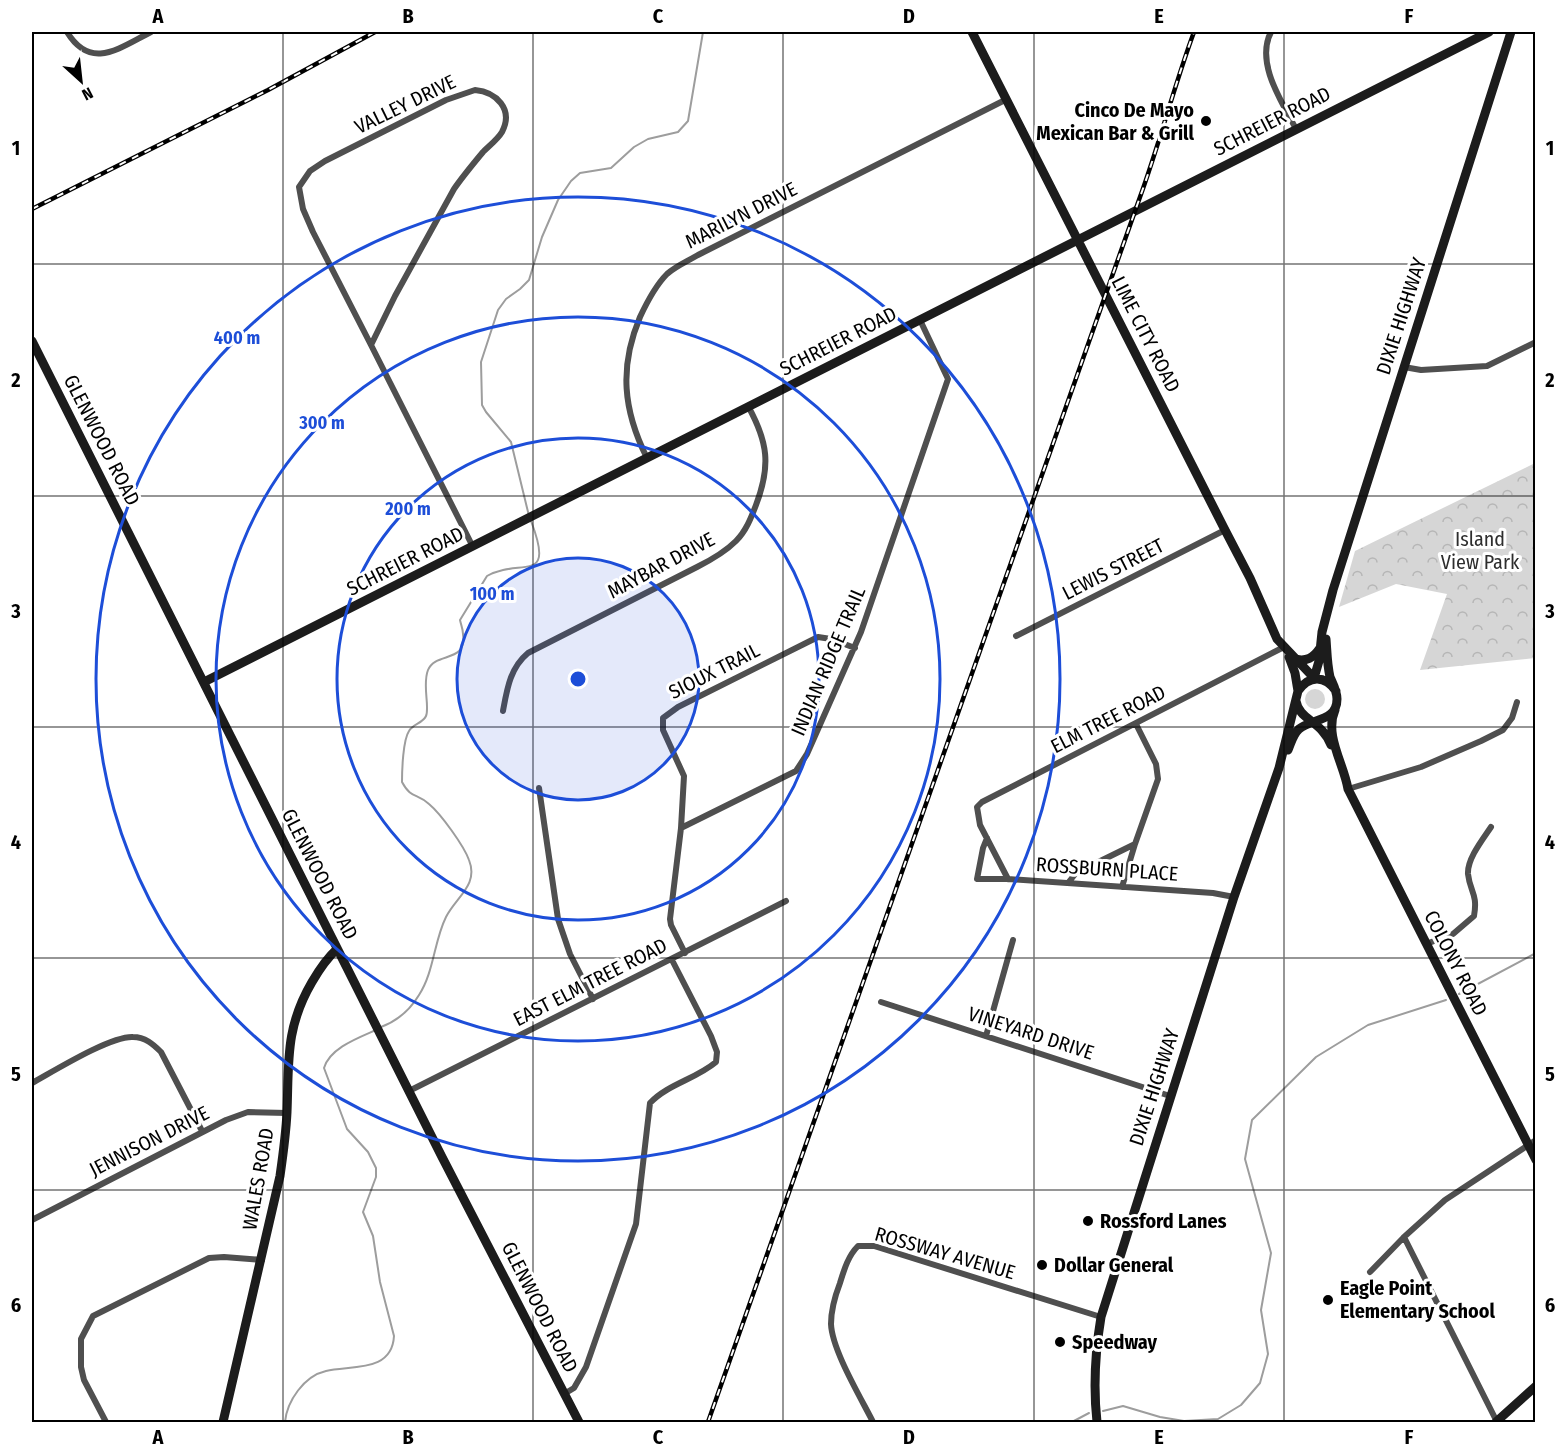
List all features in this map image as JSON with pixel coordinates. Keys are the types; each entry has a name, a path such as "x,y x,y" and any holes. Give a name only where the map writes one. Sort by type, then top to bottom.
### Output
{"street":[{"path":"67,32 85,52 102,55 151,32"},
{"name":"LIME CITY ROAD","path":"972,32 1250,578 1277,639 1314,678"},
{"path":"1272,32 1266,46 1267,65 1296,129"},
{"name":"SCHREIER ROAD","path":"204,682 1489,32"},
{"name":"DIXIE HIGHWAY","path":"1314,678 1335,583 1511,32"},
{"name":"VALLEY DRIVE","path":"371,345 395,296 454,189 502,133 505,123 504,109 492,93 475,90 446,100 320,164 310,171 298,187 303,209 371,345 473,547"},
{"name":"MARILYN DRIVE","path":"647,458 628,404 627,362 631,343 644,309 653,292 667,274 698,255 1007,99"},
{"name":"INDIAN RIDGE TRAIL","path":"681,828 796,771 807,754 855,648 948,379 920,320"},
{"name":"GLENWOOD ROAD","path":"32,341 337,950 579,1422"},
{"path":"1404,367 1421,370 1488,366 1536,342"},
{"name":"MAYBAR DRIVE","path":"503,711 508,683 519,661 528,653 697,567 738,540 753,513 766,471 764,440 748,406"},
{"name":"LEWIS STREET","path":"1016,636 1225,530"},
{"name":"DIXIE HIGHWAY","path":"1279,768 1296,732 1312,720 1325,718 1335,710 1337,697 1330,677 1326,648 1325,632 1328,612"},
{"name":"SIOUX TRAIL","path":"681,828 684,776 663,730 663,718 678,707 818,637 855,648"},
{"path":"1294,659 1308,660 1320,648"},
{"name":"LIME CITY ROAD","path":"1285,650 1295,673 1297,694"},
{"name":"ELM TREE ROAD","path":"1008,879 977,813 977,807 982,802 1285,650"},
{"path":"1312,720 1299,711 1297,694 1305,682 1314,678 1327,681 1336,691"},
{"name":"DIXIE HIGHWAY","path":"1097,1422 1094,1365 1101,1317 1234,897 1279,768 1297,694"},
{"path":"1348,786 1421,767 1481,741 1503,730 1512,718 1517,702"},
{"name":"COLONY ROAD","path":"1335,710 1331,719 1334,737 1348,786"},
{"name":"COLONY ROAD","path":"1312,720 1327,736 1334,760 1426,944 1532,1142 1536,1160"},
{"path":"1122,886 1158,779 1156,764 1136,724"},
{"path":"539,788 558,919 570,954 593,999"},
{"path":"1426,944 1453,934 1474,916 1475,895 1468,874 1469,864 1491,827"},
{"path":"681,828 670,919 685,953"},
{"name":"ROSSBURN PLACE","path":"987,838 977,879 1122,886 1213,893 1234,897"},
{"path":"1068,883 1076,873 1135,844"},
{"name":"EAST ELM TREE ROAD","path":"409,1091 786,901"},
{"path":"986,1036 1013,940"},
{"name":"WALES ROAD","path":"223,1422 280,1176 293,1025 298,1008 314,979 337,950"},
{"path":"564,1394 574,1388 586,1367 636,1224 650,1103 657,1095 701,1073 716,1062 716,1047 672,960"},
{"name":"VINEYARD DRIVE","path":"881,1002 1170,1096"},
{"path":"32,1083 114,1041 132,1037 140,1038 152,1043 161,1052 202,1131"},
{"name":"JENNISON DRIVE","path":"32,1220 237,1115 248,1112 287,1113"},
{"path":"1370,1272 1445,1200 1532,1142"},
{"path":"1404,1237 1496,1422 1536,1386"},
{"name":"ROSSWAY AVENUE","path":"873,1422 842,1358 831,1325 843,1272 850,1255 858,1246 868,1245 881,1248 1101,1317"},
{"path":"106,1422 84,1380 81,1367 81,1339 93,1316 209,1258 262,1260"}],"green space":[{"name":"Island View Park","path":"1535,463 1535,658 1420,670 1447,594 1396,584 1339,607 1355,551"},
{"path":"1311,689 1319,689 1325,695 1325,703 1319,709 1311,709 1305,703 1305,695"}],"waterway":[{"path":"529,516 511,442 482,405 481,362 498,310 506,299 529,280 542,237 558,200 571,181 580,173 611,168 634,147 648,139 678,132 688,121 703,32"},
{"path":"381,1027 403,1014 419,995 428,976 442,926 450,910 469,884 471,877 469,860 452,831 434,809 411,794 402,782 405,741 411,729 426,716 428,670 432,664 460,650 463,643 460,620 487,576 499,571 531,566 537,562 538,541 531,521"},
{"path":"1459,994 1536,953"},
{"path":"1103,1411 1123,1406 1160,1417 1184,1421 1218,1419 1241,1405 1260,1383 1268,1354 1261,1310 1271,1253 1245,1159 1252,1120 1316,1057 1368,1025 1446,1000"},
{"path":"285,1422 293,1398 311,1378 326,1371 378,1362 392,1348 394,1336 380,1282 373,1236 363,1212 376,1177 376,1168 368,1152 347,1129 324,1068 338,1049 376,1030"},
{"path":"1072,1422 1089,1413"}],"railway":[{"path":"32,209 268,90 375,32"},
{"path":"708,1422 1147,176 1194,32"}],"place":[{"name":"Cinco De Mayo Mexican Bar & Grill","path":"1206,121"},
{"name":"Rossford Lanes","path":"1088,1221"},
{"name":"Dollar General","path":"1042,1265"},
{"name":"Eagle Point Elementary School","path":"1328,1300"},
{"name":"Speedway","path":"1060,1342"}]}
